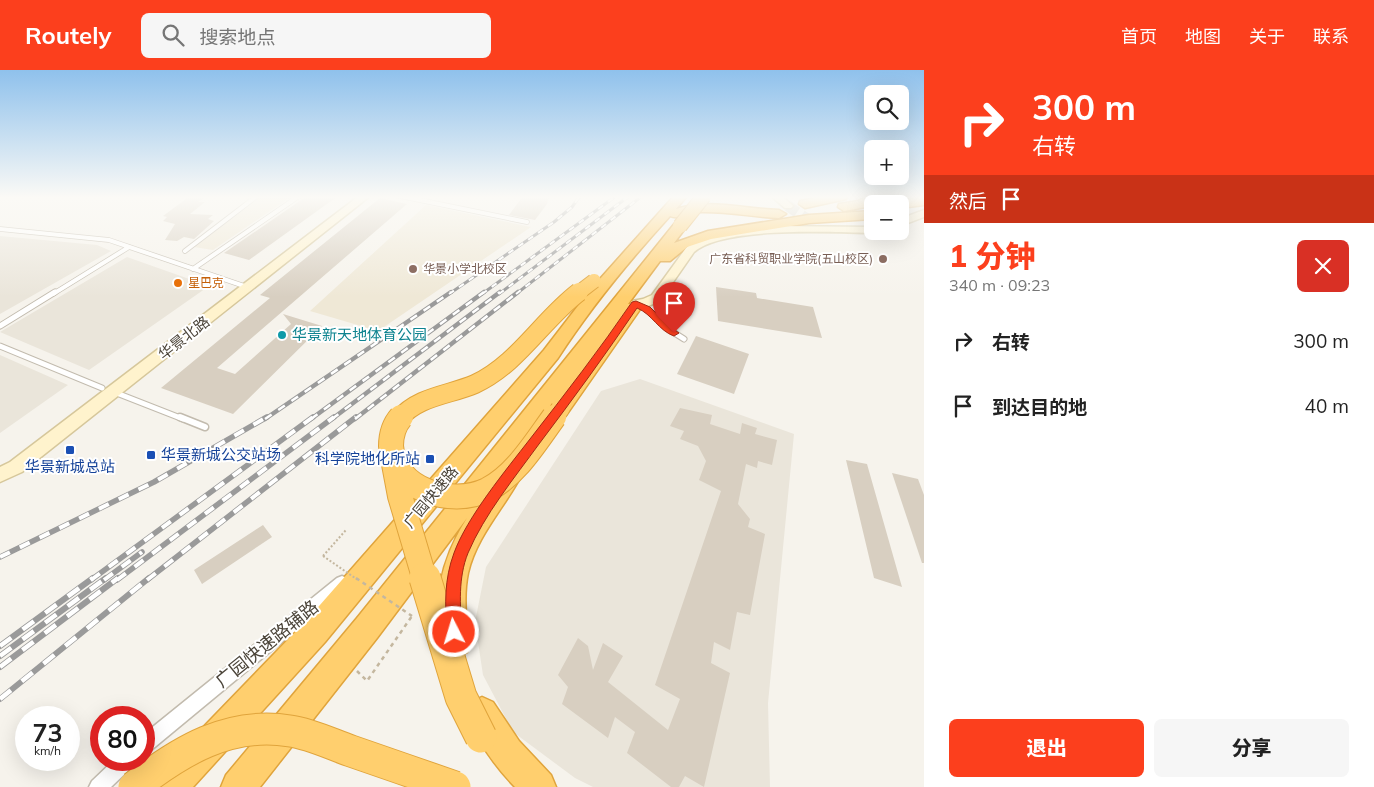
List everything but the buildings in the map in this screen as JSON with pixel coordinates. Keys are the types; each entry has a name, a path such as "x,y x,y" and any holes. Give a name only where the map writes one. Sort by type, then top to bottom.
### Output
{"highway":[{"name":"广园快速路","path":"170,787 315,632 391,545 551,354 564,333 651,229"},
{"path":"551,354 577,331 661,229"},
{"name":"广园快速路","path":"238,787 367,628 677,229"},
{"path":"539,787 487,736 473,696 454,632 452,590 460,554 468,537 512,472 636,304 641,278 682,244 738,229"},
{"path":"519,787 510,777 487,736 461,697 400,496 391,436 404,412 422,402 453,392 493,374 504,366 565,303 622,262"},
{"path":"393,458 407,479 414,484 428,491 446,495 475,494 492,487 512,472"},
{"path":"134,787 177,755 205,741 231,732 271,728 307,735 456,787"}],"street":[{"name":"华景北路","path":"244,286 314,229"},
{"name":"华景北路","path":"0,466 108,390 320,229"},
{"path":"636,304 646,303 656,298 690,250 697,244 711,238 775,229"},
{"path":"795,229 864,231"},
{"name":"华景北路","path":"0,475 16,467 35,453 108,390"},
{"name":"广园快速路辅路","path":"155,736 391,545"},
{"path":"98,787 115,771"}],"lane":[{"path":"5,229 110,240 244,286"},
{"path":"185,250 212,229"},
{"path":"193,269 251,229"},
{"path":"0,326 129,247"},
{"path":"636,304 647,309 665,327 684,339"},
{"path":"0,346 205,427"}],"path":[{"path":"346,530 323,556 412,616 367,681"}],"shaded area":[{"path":"217,229 243,229 213,250 194,247"},
{"name":"华景小学北校区","path":"399,229 527,229 378,331 310,311"},
{"path":"0,236 97,245 111,251 0,314"},
{"path":"127,257 209,286 89,370 0,332"},
{"path":"0,355 68,385 0,433"},
{"path":"640,379 794,434 768,703 770,787 593,787 575,778 513,732 483,675 475,622 486,567 601,391"}],"railway":[{"path":"449,294 543,229"},
{"path":"482,294 570,229"},
{"path":"499,294 585,229"},
{"path":"516,294 599,229"},
{"path":"265,419 451,292"},
{"path":"311,419 484,292"},
{"path":"332,419 500,292"},
{"path":"355,419 518,292"},
{"path":"0,557 154,482 267,417"},
{"path":"91,580 313,417"},
{"path":"117,580 334,417"},
{"path":"147,580 356,417"},
{"path":"104,580 142,552"},
{"path":"0,646 93,578"},
{"path":"0,656 106,578"},
{"path":"0,667 118,578"},
{"path":"0,699 149,578"}],"place":[{"name":"广东省科贸职业学院(五山校区)","path":"883,259"},
{"name":"华景小学北校区","path":"413,269"},
{"name":"星巴克","path":"178,283"},
{"name":"华景新天地体育公园","path":"282,335"},
{"name":"华景新城总站","path":"70,450"},
{"name":"华景新城公交站场","path":"151,455"},
{"name":"科学院地化所站","path":"430,459"}],"route":[{"path":"454,632 452,590 460,554 479,519 512,472 599,358 636,304 647,309 674,333"}]}
